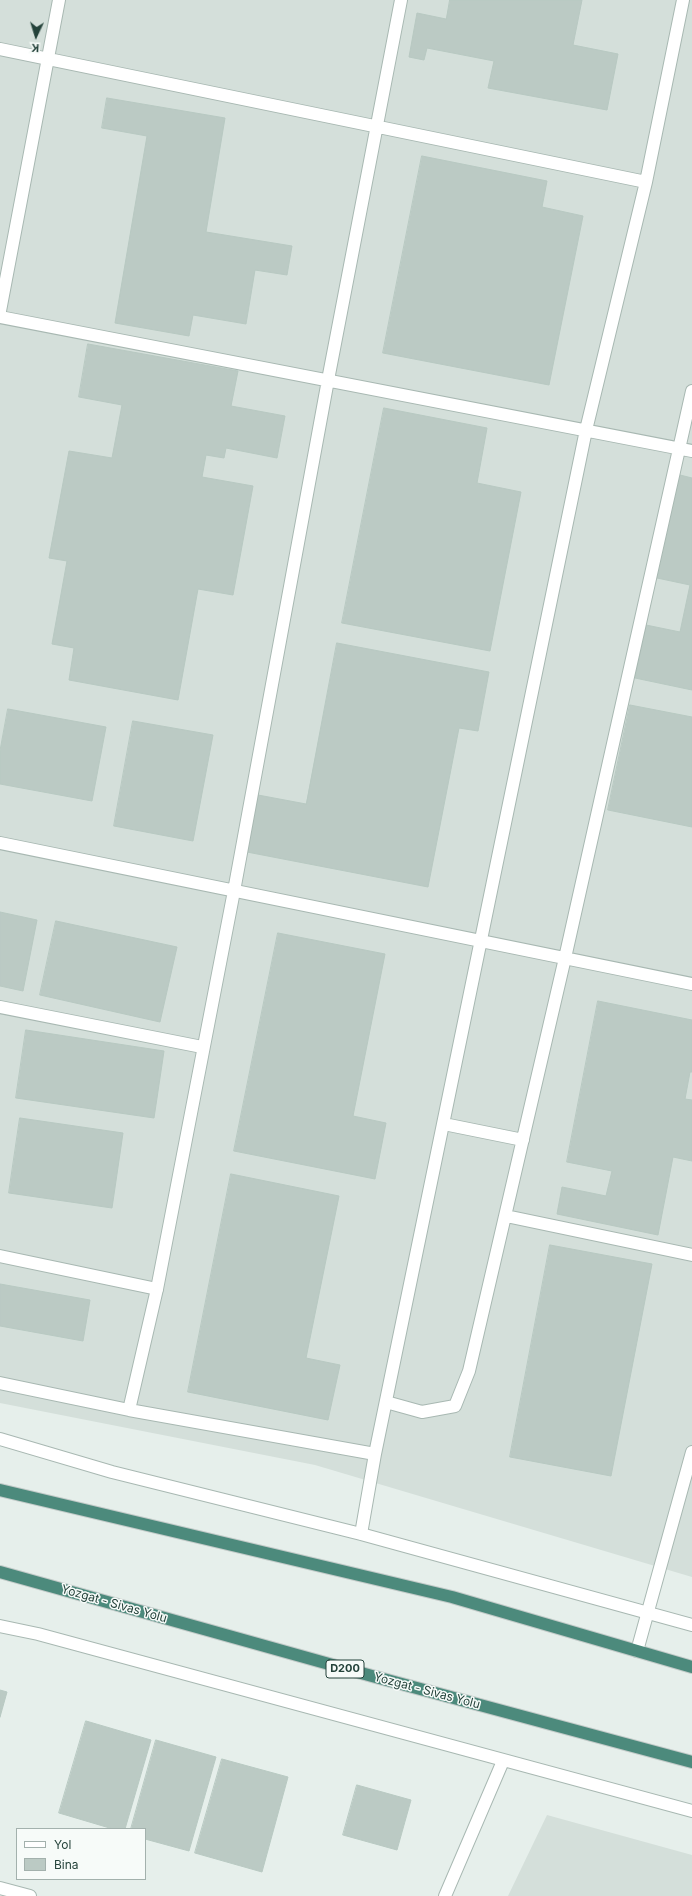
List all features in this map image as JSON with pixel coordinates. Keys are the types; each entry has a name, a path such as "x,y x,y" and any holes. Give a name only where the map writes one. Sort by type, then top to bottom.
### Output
{"highway":[{"path":"0,1490 452,1598 692,1667"},
{"name":"Yozgat - Sivas Yolu","path":"0,1572 372,1676 692,1762"}],"street":[{"path":"0,311 49,60 59,0"},
{"path":"129,1410 157,1289 202,1048 234,891 328,380 401,0"},
{"path":"361,1534 375,1454 482,941 586,430 646,182 683,0"},
{"path":"0,49 646,182"},
{"path":"0,317 686,449"},
{"path":"386,1402 422,1412 454,1406 469,1371 686,449 692,391"},
{"path":"0,843 692,984"},
{"path":"0,1007 202,1048"},
{"path":"444,1124 523,1140"},
{"path":"506,1216 692,1255"},
{"path":"0,1256 157,1289"},
{"path":"0,1383 129,1410 375,1454"},
{"path":"0,1439 112,1472 361,1534 692,1625"},
{"path":"637,1651 692,1452"},
{"path":"0,1626 53,1638 692,1811"},
{"path":"445,1896 503,1761"},
{"path":"0,1888 30,1896"}],"shaded area":[{"path":"0,0 692,0 692,1577 315,1465 0,1403"},
{"path":"547,1815 692,1855 692,1896 508,1896"}],"building":[{"path":"450,0 582,0 573,45 618,54 607,110 488,88 494,61 427,48 424,60 409,57 417,13 446,19"},
{"path":"107,98 225,118 206,232 292,246 287,275 255,270 246,324 193,315 189,336 115,323 147,136 102,128"},
{"path":"422,156 547,181 542,207 583,216 549,385 383,353"},
{"path":"88,344 238,371 231,406 285,416 277,458 226,448 224,458 206,455 202,477 253,486 233,595 198,589 178,700 69,680 74,648 52,644 67,561 49,558 69,451 112,458 122,405 79,397"},
{"path":"384,408 487,428 477,483 521,492 490,651 342,623"},
{"path":"680,475 692,478 692,690 635,678 646,625 680,632 690,585 657,578"},
{"path":"337,643 489,672 478,731 459,728 428,887 247,852 258,795 306,804"},
{"path":"630,705 692,717 692,827 608,810"},
{"path":"8,709 106,727 92,801 0,784 0,751"},
{"path":"133,721 213,735 193,841 114,826"},
{"path":"0,912 37,920 23,991 0,986"},
{"path":"56,921 177,947 160,1022 40,995"},
{"path":"278,933 385,954 353,1116 386,1123 375,1179 234,1151"},
{"path":"598,1001 692,1020 692,1072 690,1072 685,1099 692,1100 692,1161 673,1157 658,1235 557,1214 562,1187 606,1196 612,1171 567,1162"},
{"path":"26,1030 164,1051 154,1118 16,1098"},
{"path":"20,1118 123,1133 112,1208 9,1193"},
{"path":"231,1174 339,1196 306,1358 340,1365 328,1420 188,1392"},
{"path":"550,1245 652,1264 611,1476 510,1457"},
{"path":"0,1284 90,1300 83,1341 0,1326"},
{"path":"0,1690 7,1692 0,1717"},
{"path":"86,1721 151,1740 125,1828 110,1828 59,1813"},
{"path":"156,1740 216,1757 189,1851 146,1839 146,1828 131,1828"},
{"path":"222,1759 288,1777 262,1872 195,1853"},
{"path":"357,1785 411,1800 397,1850 343,1835"}]}
